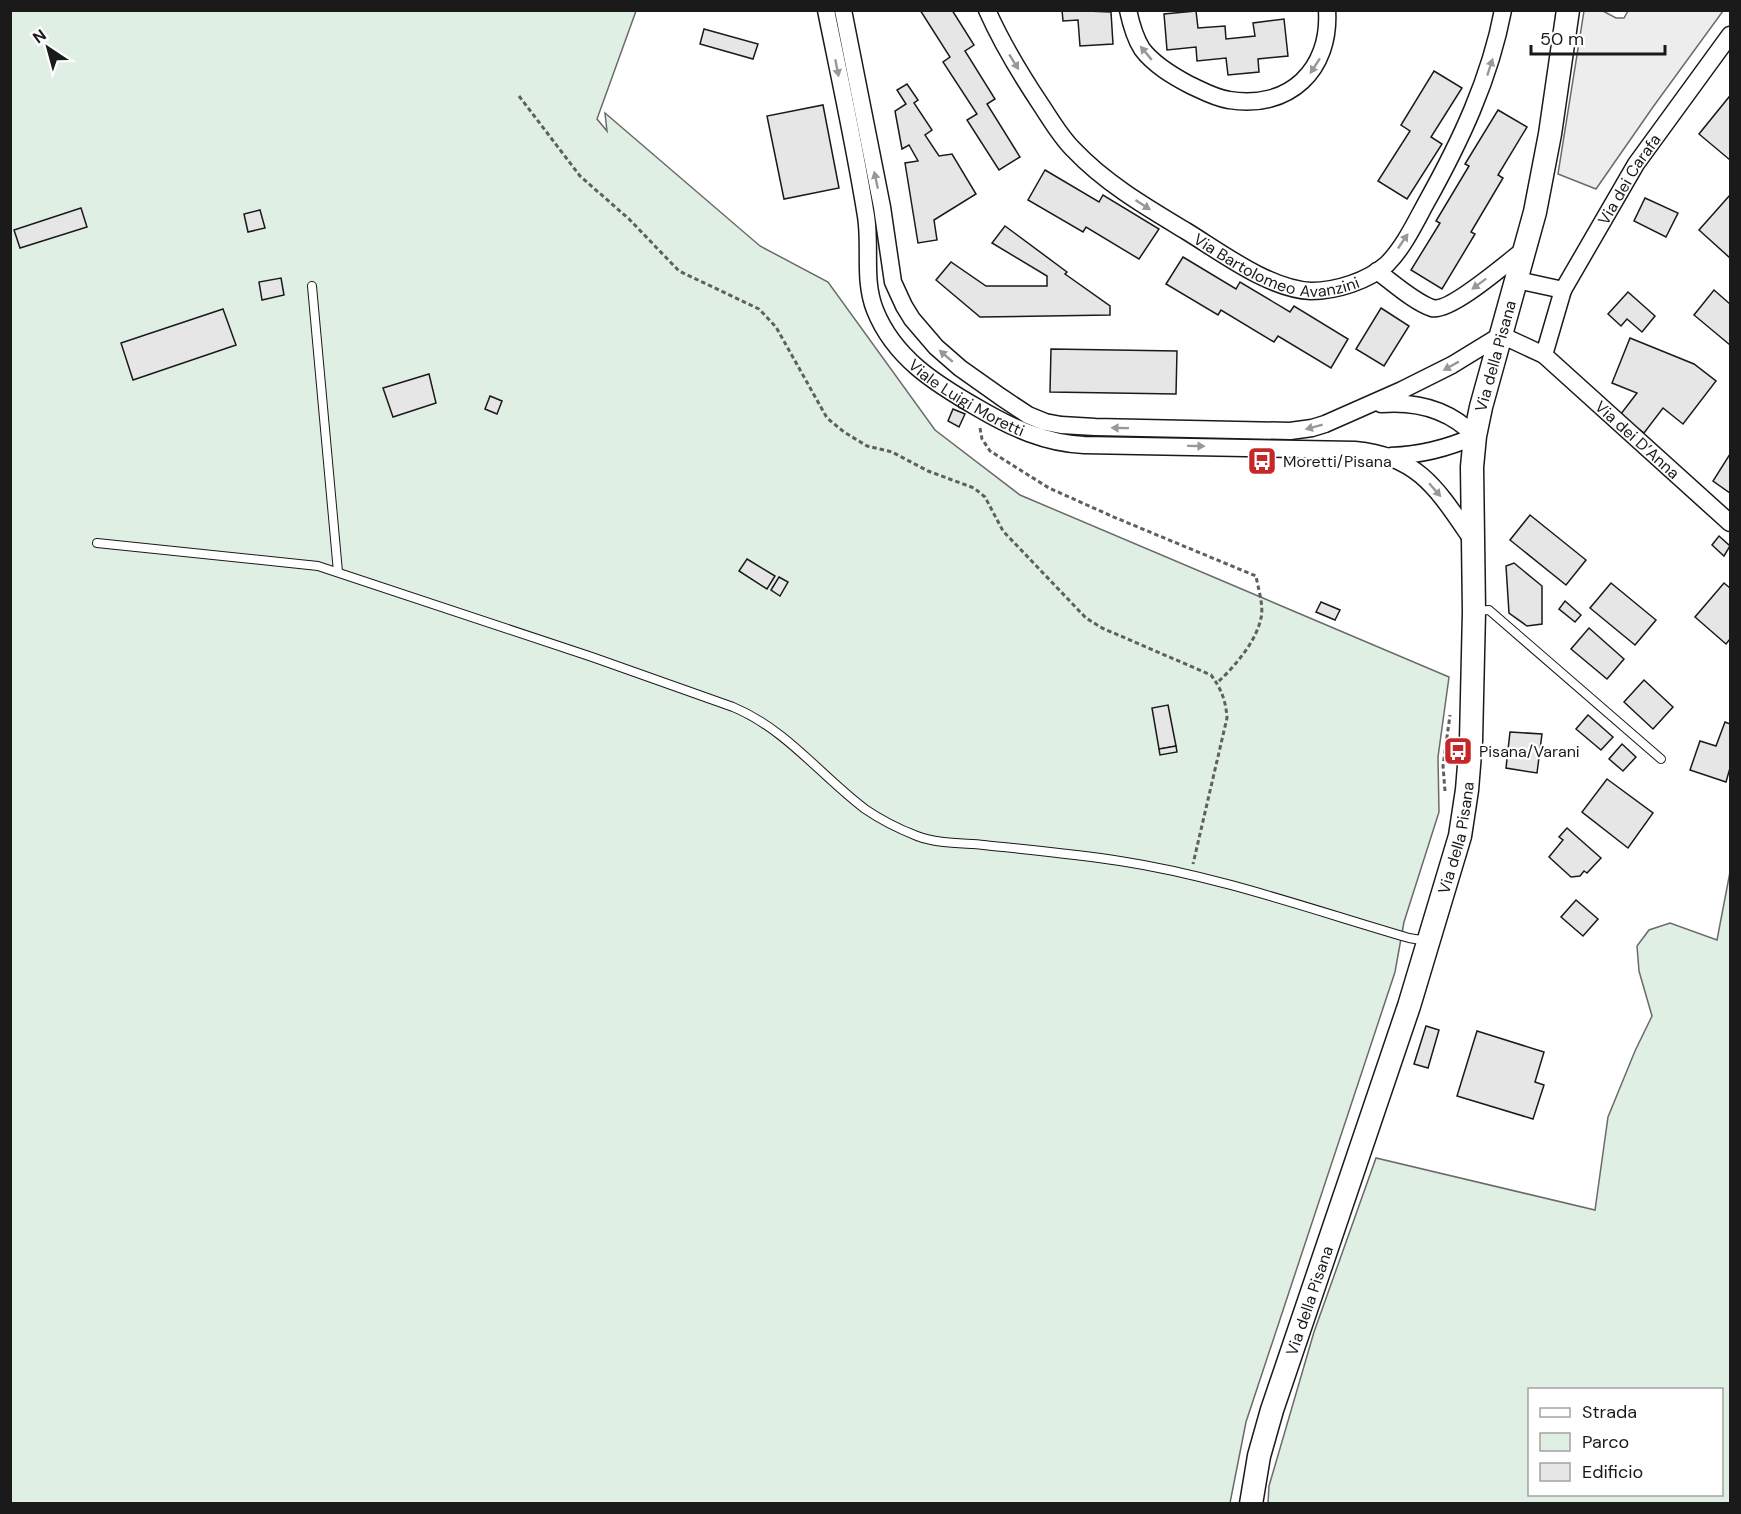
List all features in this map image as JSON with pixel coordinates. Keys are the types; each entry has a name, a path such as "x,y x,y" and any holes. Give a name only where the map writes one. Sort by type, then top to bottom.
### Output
{"main road":[{"name":"Via della Pisana","path":"1251,1503 1259,1456 1272,1410 1409,1006 1449,879 1465,815 1471,741 1474,611 1472,484 1475,436 1526,248 1543,172 1568,10"}],"street":[{"name":"Viale Luigi Moretti","path":"826,10 866,217 870,295 886,332 911,362 942,388 1033,436 1055,442 1075,445 1355,450 1389,456 1412,467 1436,489 1473,541"},
{"name":"Viale Luigi Moretti","path":"843,10 882,207 890,270 895,287 908,312 928,338 947,357 979,382 1032,417 1053,424 1084,427 1296,431 1325,424 1452,365 1501,335"},
{"name":"Via Bartolomeo Avanzini","path":"987,10 1002,42 1064,139 1093,168 1129,196 1254,272 1285,286 1310,291 1328,290 1354,282 1377,271 1389,261 1406,238 1451,156 1485,82 1503,10"},
{"path":"1128,10 1138,42 1147,55 1165,70 1215,97 1248,102 1287,93 1305,79 1317,63 1325,44 1328,24 1327,10"},
{"name":"Via dei Carafa","path":"1544,355 1563,290 1636,164 1731,35"},
{"path":"1377,271 1428,306 1440,308 1458,300 1526,248"},
{"path":"1517,280 1563,290"},
{"path":"870,295 879,304 909,347 939,374 958,386 979,382"},
{"name":"Via dei D’Anna","path":"1501,335 1544,355 1731,523"},
{"name":"Viale Luigi Moretti","path":"1368,404 1409,403 1432,409 1453,417 1475,436 1457,444 1426,452 1389,456"}],"lane":[{"path":"312,286 339,572"},
{"path":"97,543 318,567 339,572 592,657 751,715 780,734 866,809 896,827 921,837 1120,861 1191,875 1409,938 1429,941"},
{"path":"1474,611 1489,610 1661,759"}],"path":[{"path":"519,96 580,176 629,219 679,271 759,309 776,327 827,418 867,446 892,452 928,471 974,488 985,497 1003,531 1086,618 1102,628 1211,675 1227,703 1227,718 1191,875"},
{"path":"983,411 980,431 990,451 1049,488 1256,576 1262,616 1254,637 1232,669 1217,683"},
{"path":"1445,794 1443,766 1451,709"}],"green space":[{"path":"10,11 636,11 597,119 607,131 605,113 760,246 828,282 935,430 1020,495 1449,677 1438,757 1439,812 1404,922 1395,972 1246,1422 1230,1503 11,1503"},
{"path":"1730,872 1730,1503 1268,1503 1269,1486 1314,1332 1376,1158 1595,1210 1608,1117 1652,1016 1639,971 1637,946 1649,930 1670,923 1717,940"}],"shaded area":[{"path":"1584,11 1603,11 1616,18 1624,18 1628,11 1723,11 1596,189 1558,174"}],"building":[{"path":"920,10 952,10 974,45 965,51 995,99 987,104 1020,157 999,170 967,120 977,114 943,62 950,57"},
{"path":"1062,10 1111,12 1113,44 1080,46 1078,20 1063,21"},
{"path":"1196,11 1198,28 1225,26 1226,39 1255,36 1253,23 1284,19 1288,56 1258,59 1259,72 1228,75 1226,58 1197,61 1196,47 1167,50 1164,14"},
{"path":"704,29 758,44 753,59 700,44"},
{"path":"1434,71 1462,88 1431,137 1442,144 1407,199 1378,181 1410,131 1401,125"},
{"path":"907,84 918,100 914,103 932,130 925,135 939,156 952,154 976,194 934,220 937,240 918,243 905,163 918,161 909,145 902,149 895,111 906,104 897,90"},
{"path":"1729,97 1730,99 1730,160 1699,134"},
{"path":"823,105 839,188 784,199 767,116"},
{"path":"1498,110 1527,127 1498,175 1503,178 1471,232 1475,234 1442,289 1411,270 1440,223 1436,221 1469,166 1465,164"},
{"path":"1045,170 1099,202 1103,195 1159,229 1139,259 1086,227 1083,232 1028,200"},
{"path":"1730,195 1730,258 1699,230"},
{"path":"1645,198 1678,213 1666,237 1634,221"},
{"path":"81,208 87,227 20,248 14,230"},
{"path":"260,210 265,228 248,232 244,214"},
{"path":"1005,226 1067,272 1065,274 1110,306 1110,315 980,317 936,280 951,262 986,286 1047,286 1047,276 992,243"},
{"path":"1183,257 1236,289 1240,282 1290,312 1294,306 1348,339 1331,368 1278,336 1274,342 1221,310 1218,315 1166,284"},
{"path":"281,278 284,295 262,300 259,282"},
{"path":"1714,290 1730,304 1730,345 1694,315"},
{"path":"1628,292 1655,316 1642,332 1627,319 1621,326 1608,314"},
{"path":"1381,308 1409,326 1384,366 1356,349"},
{"path":"223,309 236,345 133,380 121,343"},
{"path":"1630,338 1694,364 1716,381 1683,424 1663,408 1644,433 1620,415 1637,393 1612,383"},
{"path":"1051,349 1177,351 1176,394 1050,392"},
{"path":"429,374 436,403 393,417 383,388"},
{"path":"490,396 502,401 497,414 485,409"},
{"path":"953,409 965,414 959,427 948,421"},
{"path":"1730,454 1730,493 1713,481"},
{"path":"1530,515 1586,560 1566,585 1510,540"},
{"path":"1719,536 1730,546 1724,556 1712,545"},
{"path":"747,559 775,576 767,589 739,571"},
{"path":"1514,563 1542,586 1542,624 1527,626 1509,613 1506,566"},
{"path":"779,577 788,582 780,596 771,590"},
{"path":"1611,583 1656,620 1635,645 1590,608"},
{"path":"1724,583 1730,588 1730,639 1726,644 1695,617"},
{"path":"1565,601 1581,615 1575,622 1559,609"},
{"path":"1321,602 1340,610 1335,620 1316,612"},
{"path":"1589,628 1624,659 1607,679 1571,649"},
{"path":"1644,680 1673,707 1653,729 1624,702"},
{"path":"1168,705 1176,746 1159,749 1152,708"},
{"path":"1588,715 1613,737 1601,750 1576,729"},
{"path":"1725,722 1730,724 1730,768 1726,782 1690,770 1700,741 1716,746"},
{"path":"1510,732 1542,734 1537,773 1506,768"},
{"path":"1622,744 1636,757 1623,771 1609,759"},
{"path":"1176,746 1177,752 1160,755 1159,749"},
{"path":"1607,779 1653,813 1628,848 1582,812"},
{"path":"1567,828 1601,858 1587,873 1584,871 1580,876 1571,877 1549,857 1563,840 1559,837"},
{"path":"1576,900 1598,919 1583,936 1561,917"},
{"path":"1426,1026 1439,1030 1428,1068 1414,1064"},
{"path":"1477,1031 1544,1052 1535,1082 1544,1085 1533,1119 1457,1096"}],"place":[{"name":"Moretti/Pisana","path":"1262,461"},
{"name":"Pisana/Varani","path":"1458,751"}]}
